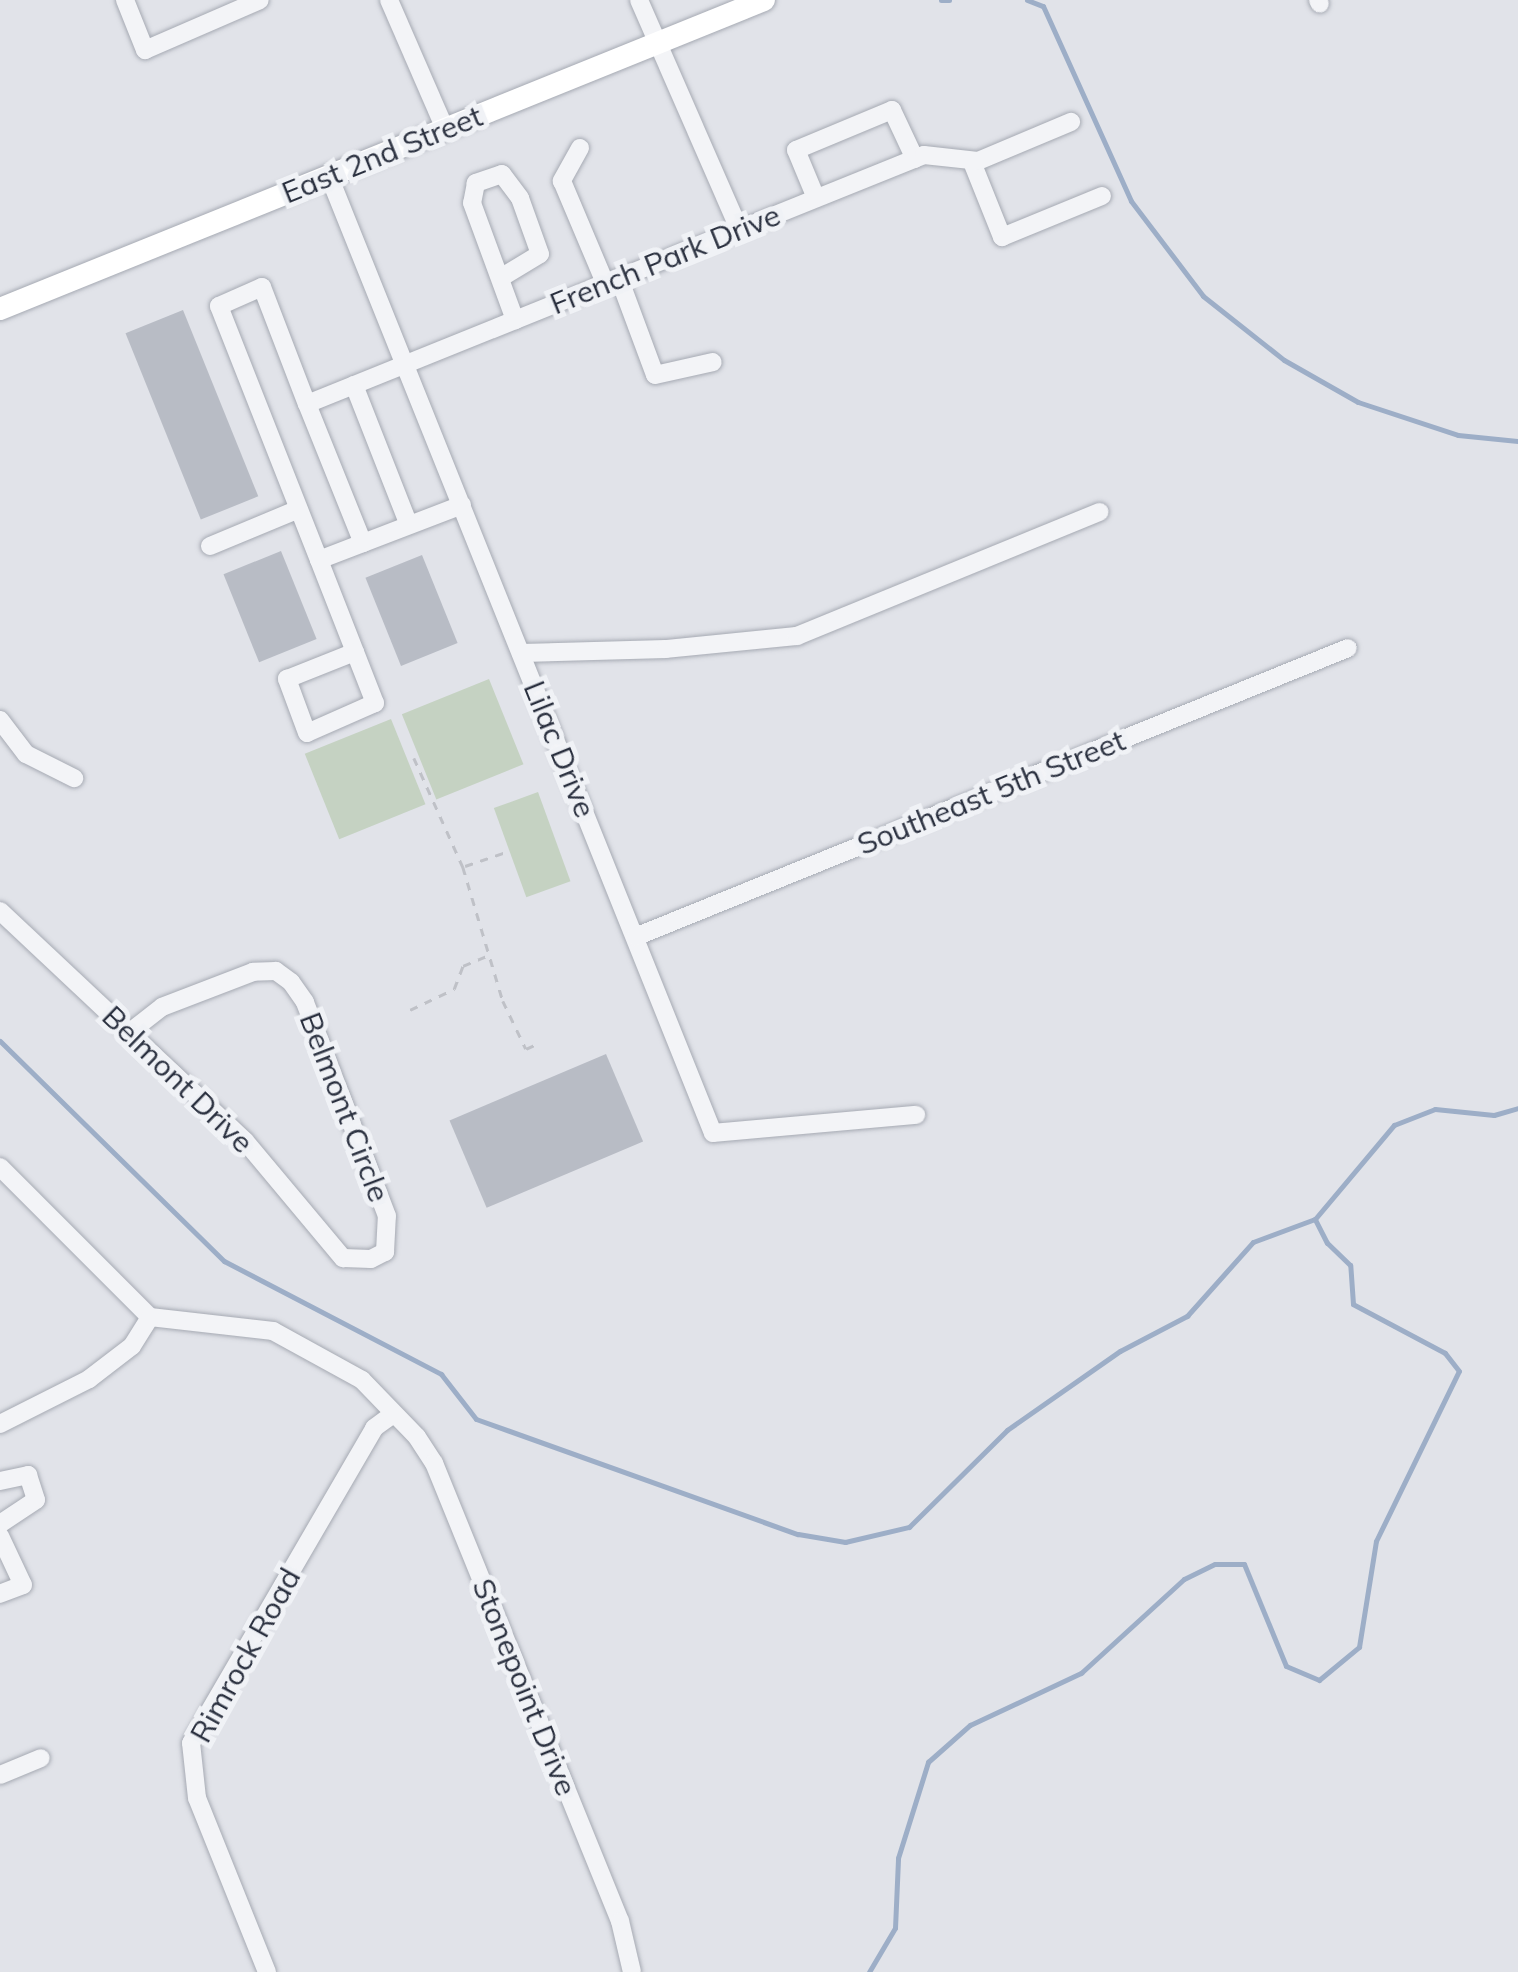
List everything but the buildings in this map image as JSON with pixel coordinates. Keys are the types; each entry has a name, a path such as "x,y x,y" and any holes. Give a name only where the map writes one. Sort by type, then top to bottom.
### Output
{"main road":[{"name":"East 2nd Street","path":"0,309 764,0"}],"street":[{"path":"125,0 144,50 260,0"},
{"path":"389,0 445,128"},
{"path":"639,0 739,229"},
{"path":"816,198 796,150 892,110 920,157 972,162 1072,122"},
{"path":"580,148 562,181 655,376 712,362"},
{"name":"French Park Drive","path":"307,404 920,157"},
{"path":"972,162 1002,237 1102,196"},
{"path":"502,277 540,254 520,198 502,174 471,190 516,320"},
{"name":"Lilac Drive","path":"329,176 713,1133 724,1136 916,1115"},
{"path":"355,652 287,679 307,734 374,702 355,652 319,560 219,306 262,287 363,543"},
{"path":"354,385 409,526"},
{"path":"319,560 462,505"},
{"path":"210,546 299,509"},
{"path":"521,653 666,649 797,636 1100,512"},
{"name":"Southeast 5th Street","path":"635,937 1348,648"},
{"path":"0,720 26,754 74,778"},
{"name":"Belmont Drive","path":"0,911 257,1154 343,1258"},
{"name":"Belmont Circle","path":"130,1032 162,1007 252,972 276,971 290,982 305,1002 388,1216 384,1252 371,1259 343,1258"},
{"path":"0,1167 150,1317 132,1346 89,1380 2,1418"},
{"name":"Stonepoint Drive","path":"150,1317 272,1331 362,1380 434,1463 620,1922 632,1972"},
{"name":"Rimrock Road","path":"267,1972 196,1798 191,1743 374,1428 393,1414"},
{"path":"0,1481 28,1475 36,1500 0,1524"},
{"path":"0,1536 22,1585 0,1594"},
{"path":"0,1775 41,1758"}],"path":[{"path":"414,758 463,867 488,955 526,1050 539,1044"},
{"path":"463,867 509,850"},
{"path":"410,1010 454,989 463,966 488,955"}],"green space":[{"path":"489,679 523,764 436,800 402,714"},
{"path":"391,719 425,804 339,839 305,754"},
{"path":"538,792 570,881 526,897 494,808"}],"waterway":[{"path":"941,0 949,0"},
{"path":"1027,0 1043,6 1131,201 1203,296 1284,360 1358,402 1458,435 1518,441"},
{"path":"0,1041 224,1261 441,1374 476,1419 798,1534 845,1542 909,1527 1007,1430 1120,1351 1187,1316 1253,1242 1315,1219"},
{"path":"1315,1219 1394,1125 1435,1109 1494,1115 1518,1108"},
{"path":"869,1972 895,1928 898,1858 928,1762 970,1725 1081,1673 1184,1579 1215,1564 1244,1564 1286,1666 1319,1680 1359,1647 1376,1541 1459,1371 1445,1353 1353,1304 1350,1265 1327,1243 1315,1219"}]}
